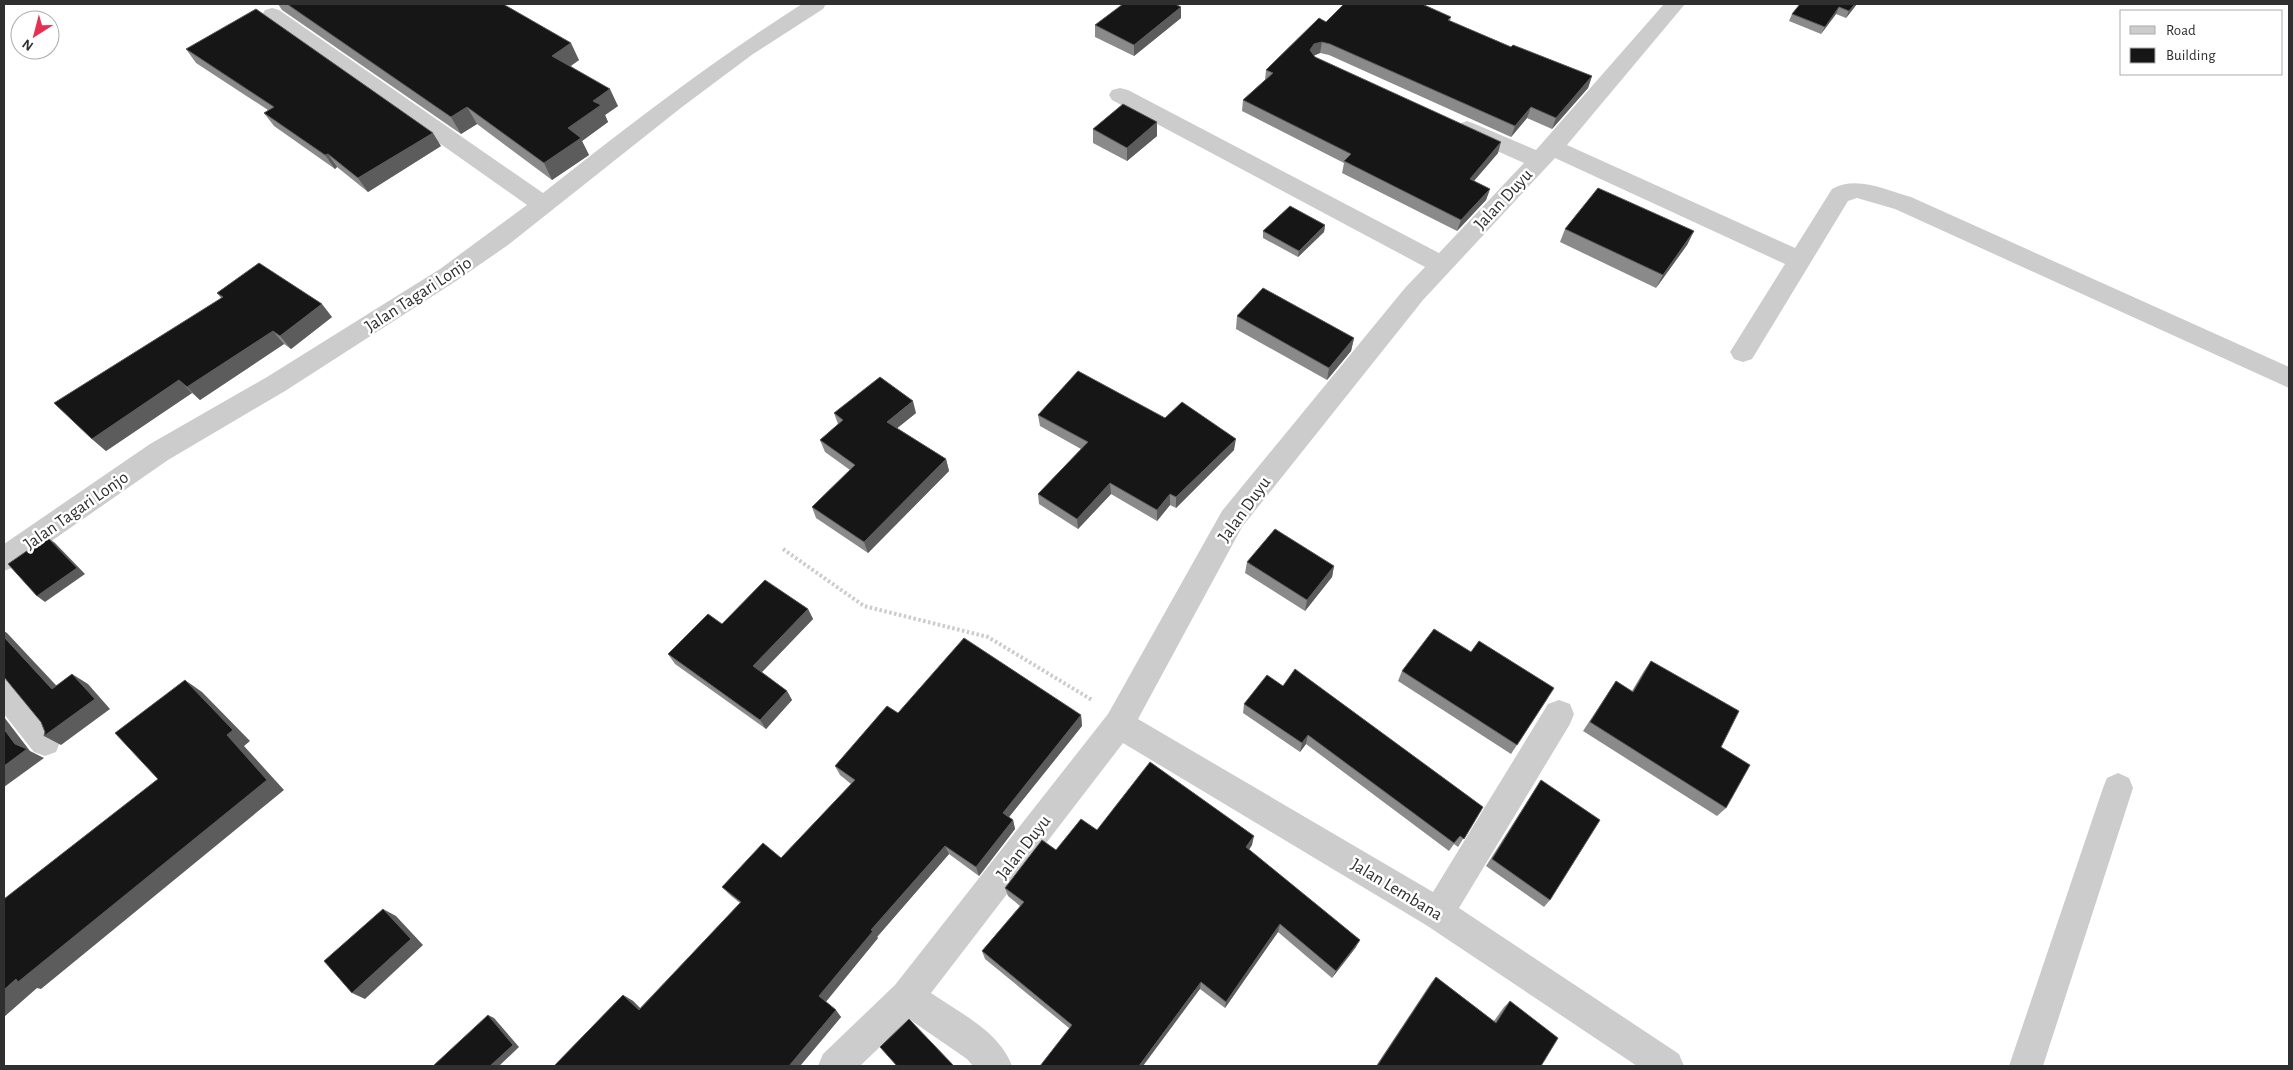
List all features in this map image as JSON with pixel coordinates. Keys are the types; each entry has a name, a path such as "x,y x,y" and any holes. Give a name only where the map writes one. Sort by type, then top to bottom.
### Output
{"street":[{"name":"Jalan Tagari Lonjo","path":"4,559 159,452 276,384 425,290 500,239 674,102 740,54 816,4"},
{"name":"Jalan Duyu","path":"835,1066 907,997 1121,720 1232,519 1414,294 1546,154 1675,4"},
{"path":"272,15 543,205"},
{"path":"1120,95 1442,264"},
{"path":"1448,120 1546,154 1799,260"},
{"path":"1743,352 1840,195 1849,190 1866,192 1903,203 2289,378"},
{"path":"4,692 45,742"},
{"path":"1438,913 1559,714"},
{"name":"Jalan Lembana","path":"1121,720 1438,913 1667,1066"},
{"path":"2026,1066 2118,788"},
{"path":"907,997 979,1047 995,1066"}],"path":[{"path":"783,549 864,606 988,637 1121,720"}],"building":[{"path":"287,4 503,4 571,43 552,56 610,89 593,101 601,105 568,128 581,138 544,163 467,107 451,117"},
{"path":"1123,4 1175,4 1181,7 1134,45 1095,25"},
{"path":"1344,4 1422,4 1451,17 1448,20 1511,47 1513,45 1592,76 1556,118 1531,107 1515,126 1330,44 1322,42 1314,44 1310,50 1315,57 1501,142 1470,179 1490,189 1461,220 1344,161 1351,154 1243,100 1273,73 1266,70 1319,18 1326,22"},
{"path":"1800,4 1855,4 1849,11 1839,7 1825,27 1792,14"},
{"path":"256,9 433,133 358,178 328,154 325,155 264,113 274,107 186,49"},
{"path":"1123,104 1157,122 1127,148 1093,129"},
{"path":"1598,188 1694,231 1663,275 1565,229"},
{"path":"1290,206 1325,225 1299,251 1263,231"},
{"path":"259,263 322,304 280,336 273,331 187,387 179,380 92,439 54,403 223,297 217,293"},
{"path":"1263,288 1354,338 1329,368 1237,316"},
{"path":"1078,371 1165,418 1182,402 1236,439 1176,497 1170,494 1157,510 1110,483 1077,519 1038,494 1088,442 1038,415"},
{"path":"880,377 913,401 887,422 946,459 864,542 812,507 855,465 820,440 843,420 834,413"},
{"path":"1275,529 1334,566 1307,600 1247,562"},
{"path":"47,537 77,568 37,596 8,564"},
{"path":"765,580 808,609 753,666 787,691 760,720 668,654 708,614 722,624"},
{"path":"1434,629 1471,652 1479,641 1554,688 1517,745 1402,671"},
{"path":"4,637 52,689 72,674 95,699 44,736 45,732 41,722 4,677"},
{"path":"964,638 1081,715 1003,813 1013,820 976,867 945,846 871,930 873,931 819,996 836,1010 789,1066 554,1066 623,995 639,1010 741,902 722,887 763,843 781,858 855,780 835,766 887,706 898,713"},
{"path":"1651,661 1739,711 1721,747 1750,765 1726,808 1590,722 1616,681 1633,692"},
{"path":"1295,669 1483,807 1464,839 1460,836 1454,843 1308,735 1302,743 1244,704 1267,675 1283,686"},
{"path":"185,680 233,730 227,735 267,780 18,982 16,979 4,990 4,899 158,779 115,733"},
{"path":"4,729 15,744 27,749 4,766"},
{"path":"1150,762 1254,836 1246,847 1360,940 1336,971 1280,924 1226,1002 1201,982 1139,1066 1040,1066 1072,1025 982,951 1024,902 1005,888 1042,840 1056,850 1081,819 1097,830"},
{"path":"1541,780 1600,820 1550,900 1492,859"},
{"path":"383,909 411,939 352,993 324,961"},
{"path":"1436,977 1496,1023 1510,1001 1558,1038 1541,1066 1377,1066"},
{"path":"488,1015 513,1045 490,1066 433,1066"},
{"path":"909,1019 954,1066 897,1066 880,1047"}]}
